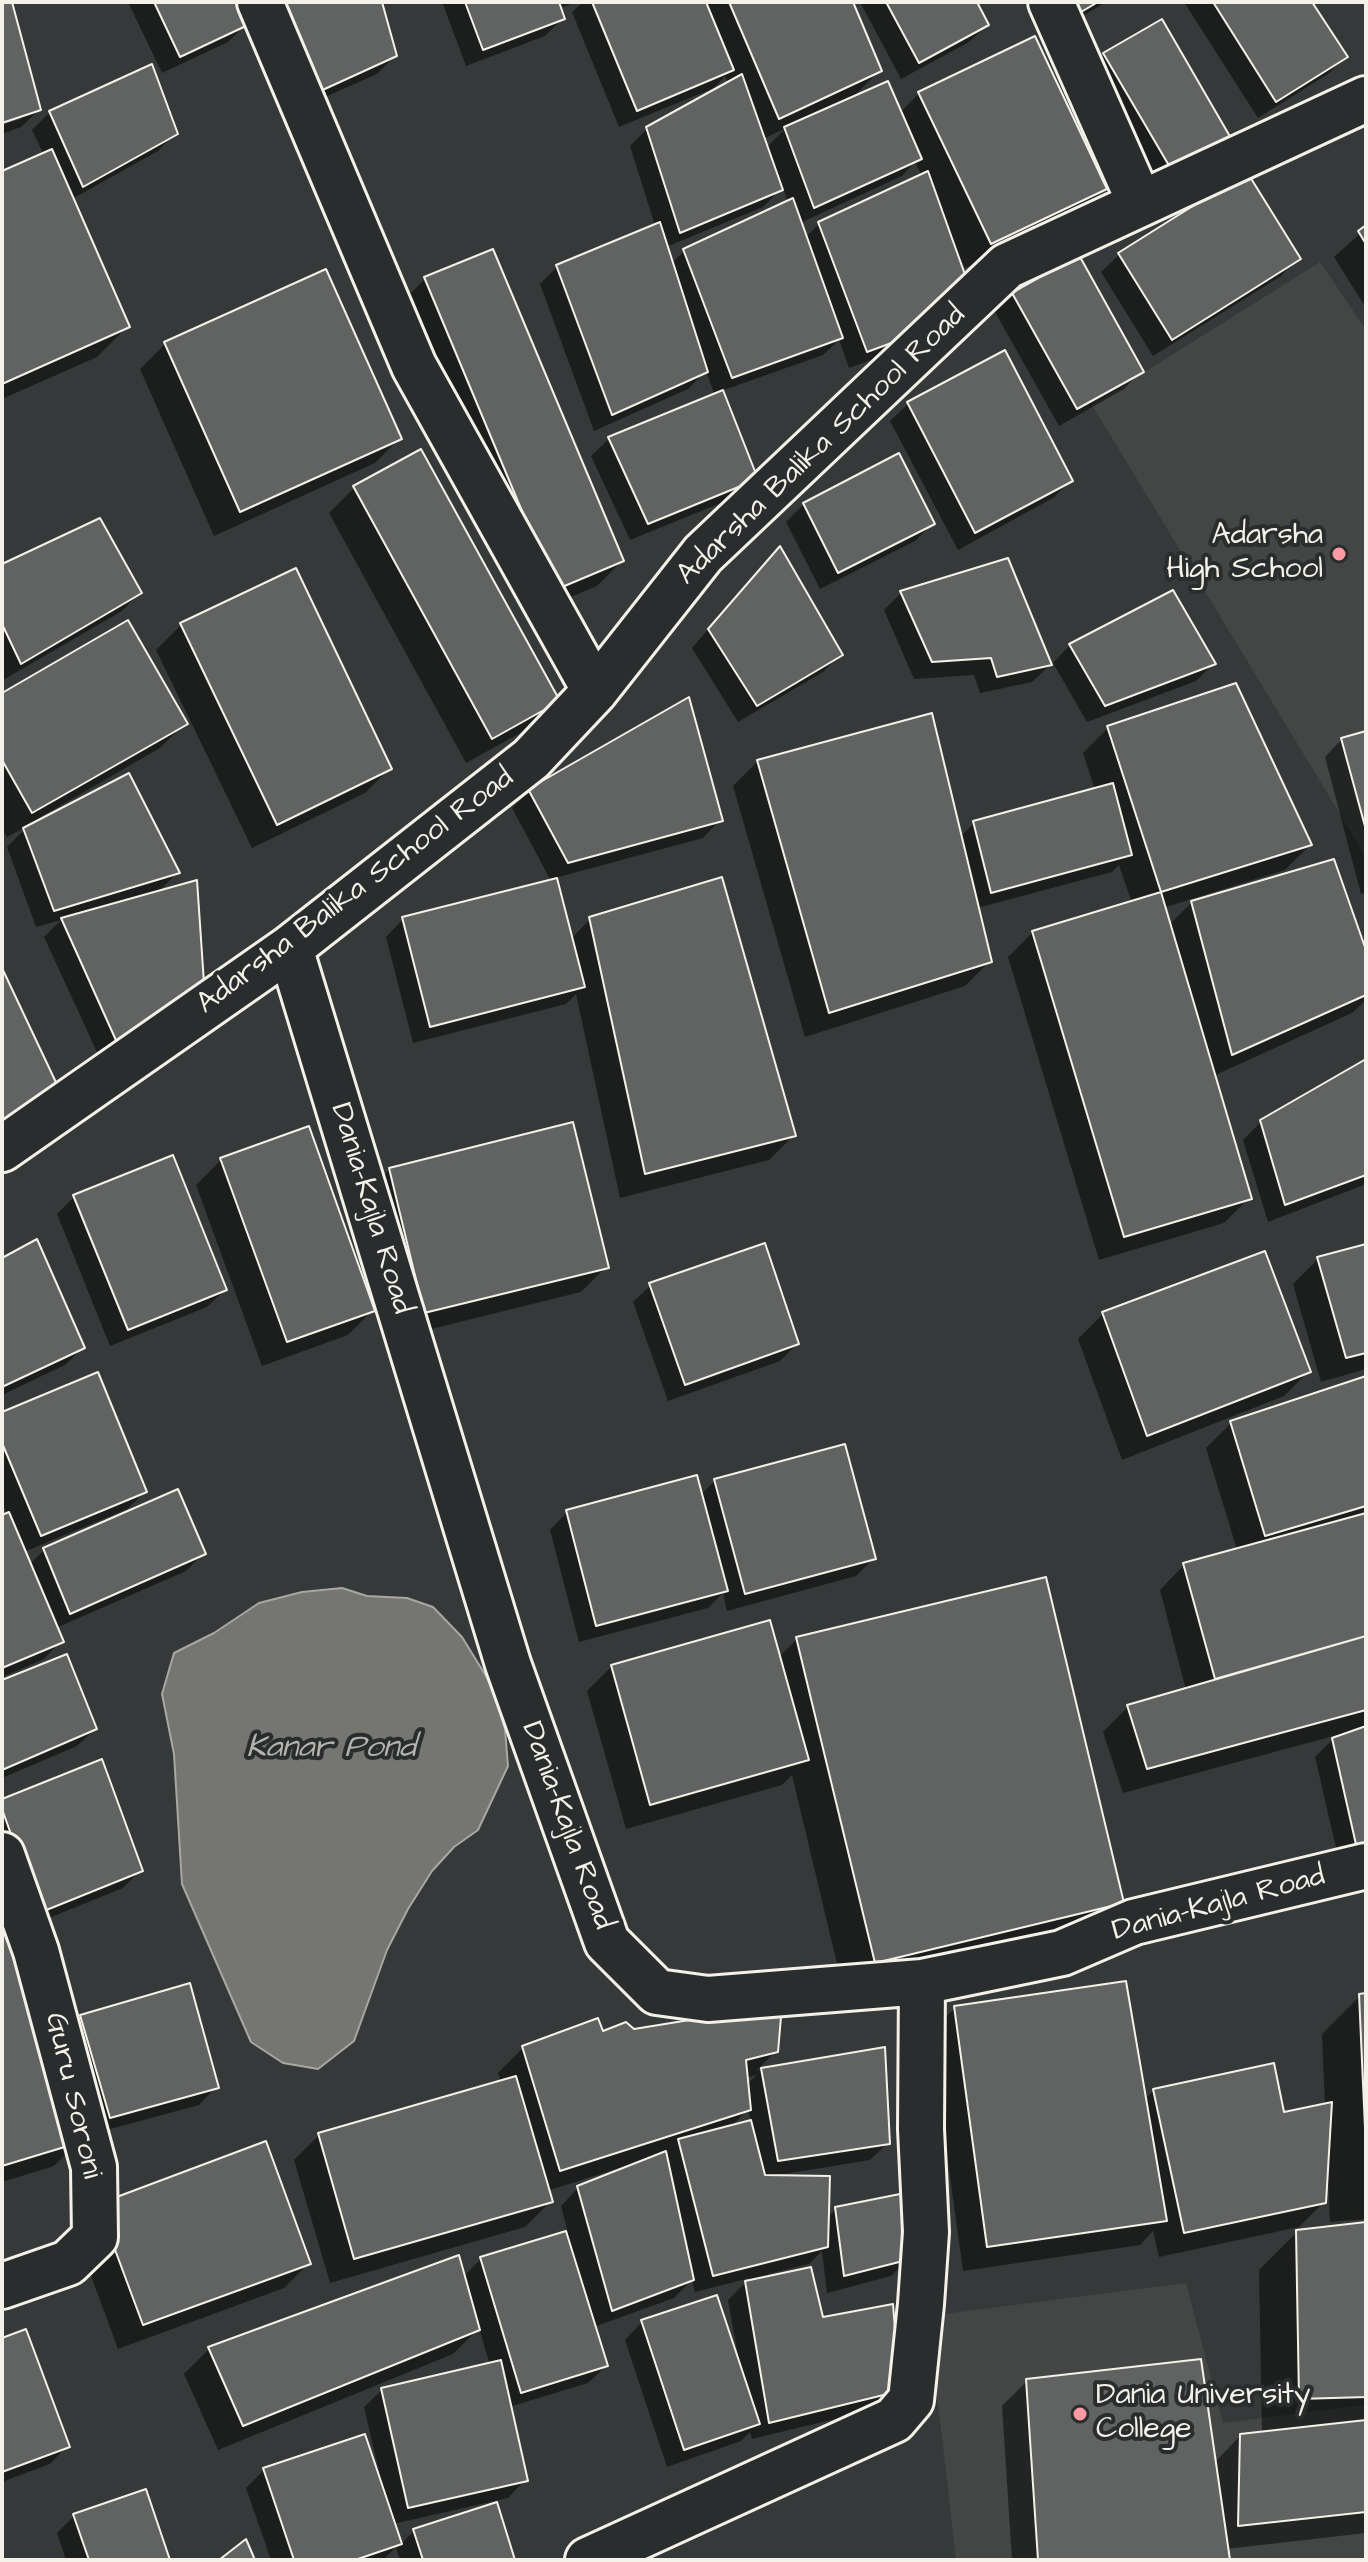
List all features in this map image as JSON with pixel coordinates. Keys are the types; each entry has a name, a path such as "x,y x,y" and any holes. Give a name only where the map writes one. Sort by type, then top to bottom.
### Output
{"street":[{"path":"260,2 414,366 595,691"},
{"path":"1051,2 1140,203"},
{"name":"Adarsha Balika School Road","path":"2,1149 290,948 531,759 595,691 703,554 1007,266 1366,99"},
{"name":"Dania-Kajla Road","path":"290,948 508,1664 607,1942 657,1992 708,1999 922,1982 1062,1953 1134,1922 1366,1866"},
{"name":"Guru Soroni","path":"2,1855 36,1951 94,2167 95,2237 68,2263 2,2286"},
{"path":"588,2560 894,2420 911,2400 926,2232 921,2129 922,1982"}],"shaded area":[{"path":"1320,262 1366,330 1366,857 1092,405"},
{"name":"Dania University College","path":"1186,2283 1223,2423 1366,2405 1366,2560 956,2560 928,2316"}],"water":[{"name":"Kanar Pond","path":"342,1588 367,1596 407,1598 433,1607 462,1637 494,1689 505,1729 508,1766 478,1830 454,1847 432,1871 408,1909 387,1950 354,2041 318,2069 283,2063 251,2042 182,1884 174,1754 162,1694 174,1653 214,1633 259,1603 302,1592"}],"building":[{"path":"2,2 12,2 41,110 2,123"},
{"path":"154,2 237,2 248,25 180,57"},
{"path":"274,2 382,2 397,56 305,98"},
{"path":"465,2 559,2 565,19 483,50"},
{"path":"592,2 706,2 734,70 637,111"},
{"path":"729,2 853,2 882,71 779,119"},
{"path":"886,2 977,2 989,25 919,63"},
{"path":"1052,2 1098,2 1064,22"},
{"path":"1213,2 1312,2 1348,57 1276,102"},
{"path":"1162,19 1239,152 1181,186 1103,53"},
{"path":"1035,36 1107,189 991,244 918,92"},
{"path":"152,64 178,134 83,187 49,111"},
{"path":"742,74 783,190 680,233 646,127"},
{"path":"888,81 922,159 814,208 784,127"},
{"path":"52,149 130,327 2,384 2,171"},
{"path":"928,171 978,311 867,352 818,222"},
{"path":"1247,172 1301,259 1172,340 1118,253"},
{"path":"793,198 843,338 732,378 683,249"},
{"path":"660,222 708,372 612,415 556,265"},
{"path":"1366,225 1366,244 1358,231"},
{"path":"493,249 624,561 555,590 424,277"},
{"path":"1079,255 1144,372 1077,409 1012,293"},
{"path":"326,269 402,439 240,512 164,342"},
{"path":"1005,350 1073,481 975,533 907,402"},
{"path":"723,390 758,479 648,524 608,437"},
{"path":"421,449 560,701 492,739 353,486"},
{"path":"899,453 935,524 838,573 803,503"},
{"path":"100,518 142,593 21,664 2,624 2,564"},
{"path":"780,546 843,655 757,706 708,629"},
{"path":"1008,558 1052,665 997,677 991,658 932,662 900,591"},
{"path":"296,568 392,769 277,825 180,623"},
{"path":"1173,590 1216,664 1105,706 1069,644"},
{"path":"128,620 188,724 32,813 2,760 2,693"},
{"path":"1236,683 1312,845 1161,892 1107,726"},
{"path":"689,697 723,821 568,863 528,789"},
{"path":"932,713 992,962 829,1013 757,760"},
{"path":"1366,731 1366,830 1341,738"},
{"path":"129,773 180,873 54,911 23,828"},
{"path":"1113,783 1132,855 991,893 973,821"},
{"path":"1334,859 1366,950 1366,995 1232,1055 1191,901"},
{"path":"722,877 796,1136 645,1174 589,917"},
{"path":"557,878 585,987 430,1027 402,917"},
{"path":"197,880 205,998 119,1047 61,918"},
{"path":"1161,892 1252,1199 1124,1237 1032,931"},
{"path":"2,968 61,1093 2,1127"},
{"path":"1366,1059 1366,1175 1285,1205 1260,1120"},
{"path":"573,1122 609,1268 424,1313 389,1168"},
{"path":"309,1126 375,1311 287,1342 220,1158"},
{"path":"173,1155 227,1290 128,1330 73,1195"},
{"path":"37,1239 85,1348 2,1387 2,1258"},
{"path":"765,1243 799,1344 685,1385 649,1283"},
{"path":"1366,1244 1366,1353 1346,1358 1317,1257"},
{"path":"1265,1251 1311,1372 1147,1436 1102,1312"},
{"path":"98,1372 147,1492 41,1536 2,1443 2,1412"},
{"path":"1366,1376 1366,1506 1265,1536 1230,1421"},
{"path":"845,1444 876,1559 745,1594 714,1479"},
{"path":"697,1475 728,1591 596,1626 566,1510"},
{"path":"178,1489 206,1554 70,1614 43,1548"},
{"path":"9,1512 64,1642 2,1668 2,1515"},
{"path":"1366,1513 1366,1636 1215,1679 1183,1563"},
{"path":"1046,1577 1124,1903 875,1963 796,1637"},
{"path":"770,1620 809,1760 650,1805 611,1665"},
{"path":"1366,1636 1366,1710 1147,1769 1127,1705"},
{"path":"67,1654 97,1729 2,1770 2,1680"},
{"path":"1366,1726 1366,1846 1357,1849 1332,1738"},
{"path":"102,1759 143,1871 39,1913 2,1809 2,1799"},
{"path":"2,1882 81,2142 2,2166"},
{"path":"1126,1981 1167,2221 987,2247 954,2006"},
{"path":"190,1983 219,2088 110,2118 80,2015"},
{"path":"1366,1993 1366,2150 1359,1994"},
{"path":"782,2005 778,2052 746,2060 751,2110 560,2171 522,2046 598,2018 603,2031 626,2022 634,2029"},
{"path":"885,2047 890,2144 778,2161 761,2068"},
{"path":"1274,2063 1284,2112 1332,2102 1326,2203 1184,2233 1153,2089"},
{"path":"516,2076 553,2202 354,2259 318,2133"},
{"path":"751,2120 765,2175 830,2176 828,2247 713,2276 678,2139"},
{"path":"266,2141 311,2264 143,2325 98,2204"},
{"path":"666,2151 694,2280 612,2311 577,2186"},
{"path":"905,2193 911,2259 844,2276 835,2207"},
{"path":"1366,2222 1366,2397 1299,2399 1296,2230"},
{"path":"566,2231 608,2366 521,2393 480,2257"},
{"path":"459,2255 480,2330 243,2426 208,2347"},
{"path":"811,2267 823,2317 893,2304 900,2391 769,2423 745,2281"},
{"path":"717,2295 760,2424 684,2450 641,2320"},
{"path":"26,2329 70,2447 2,2472 2,2338"},
{"path":"1201,2359 1230,2560 1038,2560 1026,2379"},
{"path":"501,2360 528,2481 408,2508 381,2388"},
{"path":"1366,2420 1366,2512 1238,2526 1240,2434"},
{"path":"365,2434 402,2544 355,2560 294,2560 263,2468"},
{"path":"146,2489 170,2560 89,2560 73,2514"},
{"path":"497,2502 515,2560 423,2560 413,2529"},
{"path":"246,2539 255,2560 219,2560"}],"place":[{"name":"Adarsha High School","path":"1339,554"},
{"name":"Dania University College","path":"1080,2414"}]}
